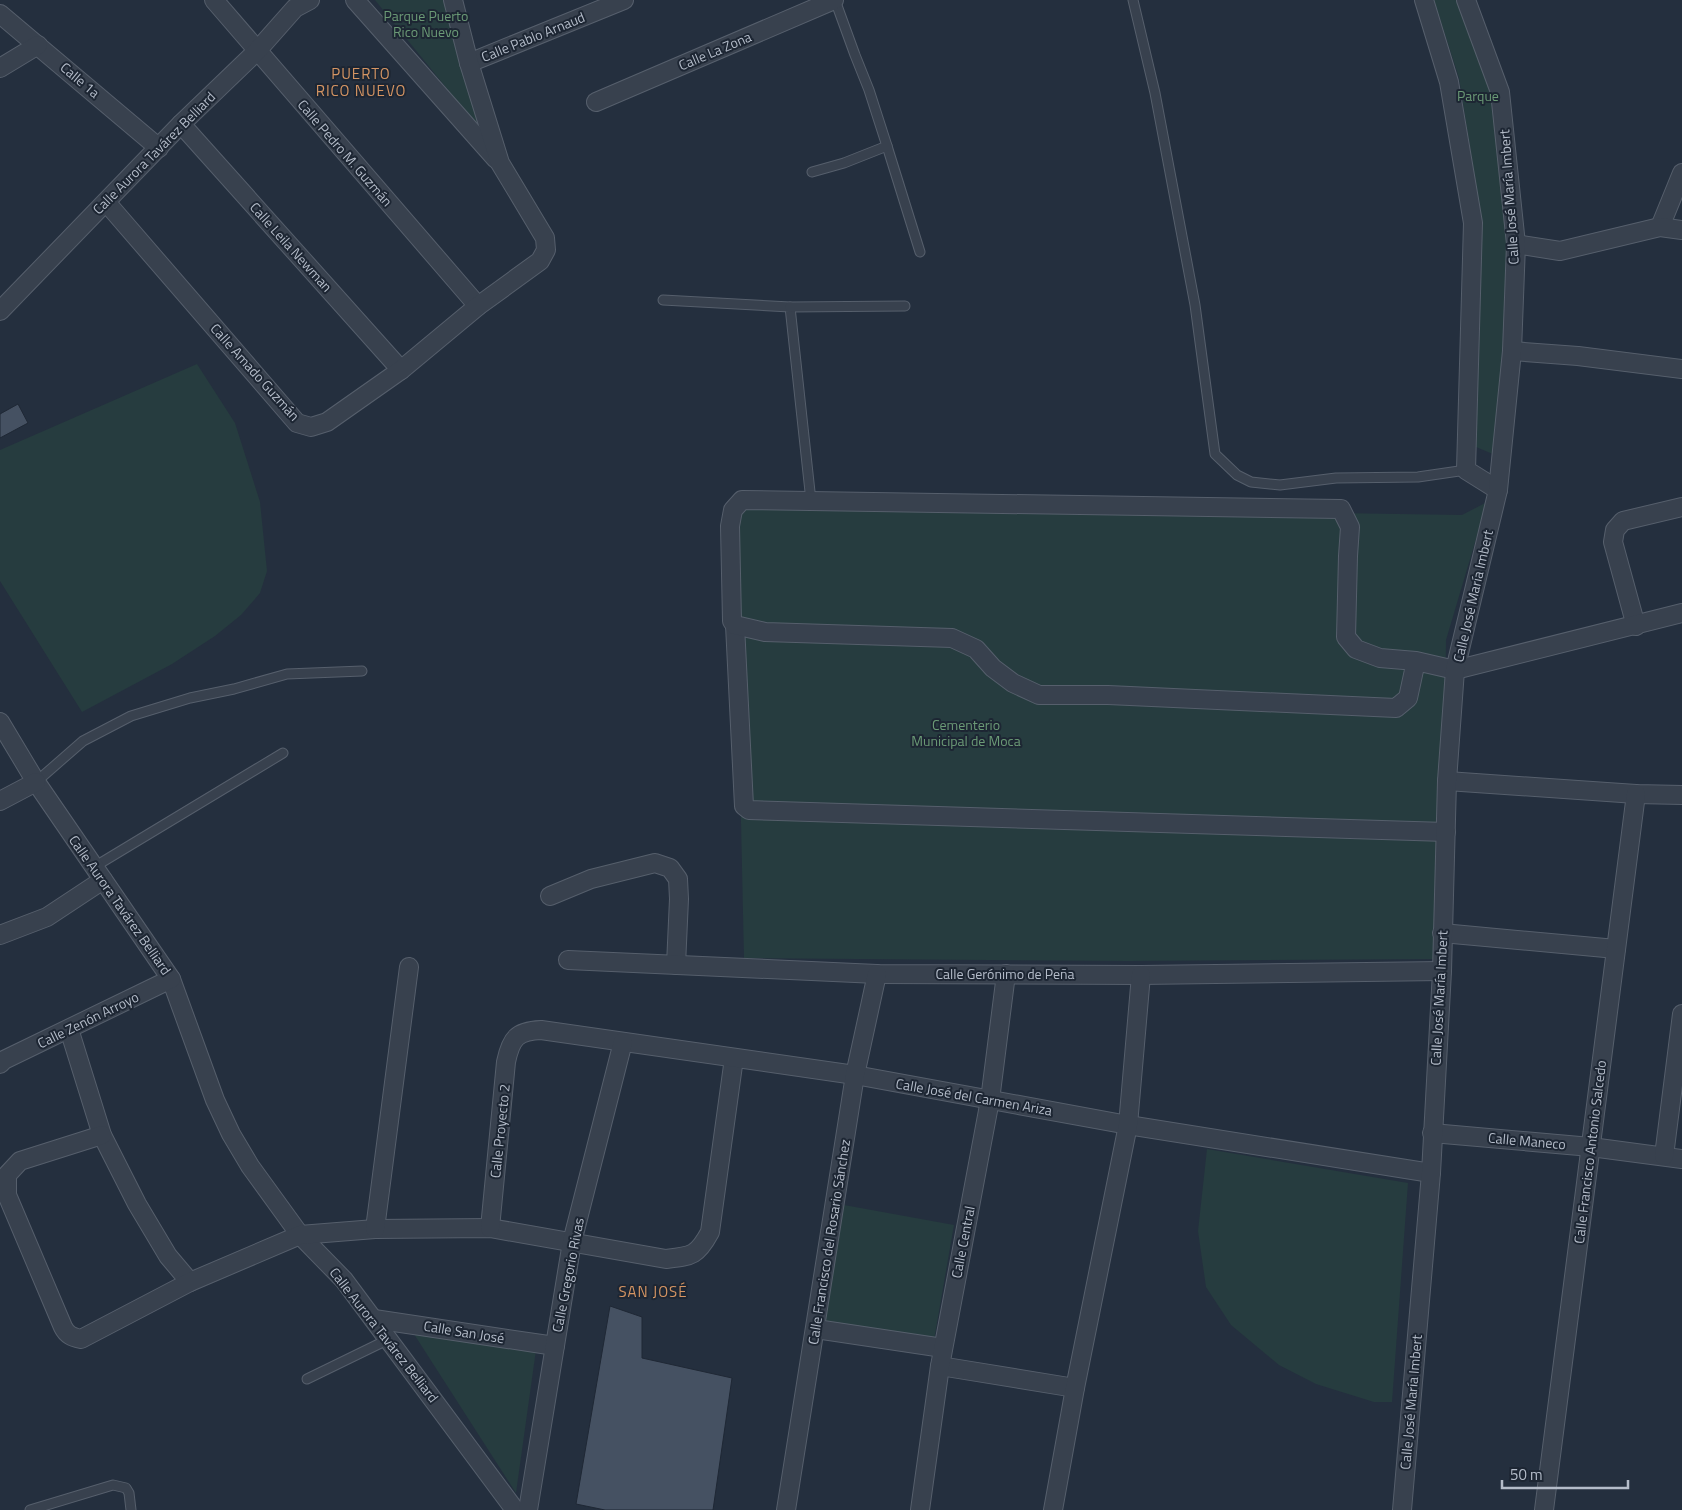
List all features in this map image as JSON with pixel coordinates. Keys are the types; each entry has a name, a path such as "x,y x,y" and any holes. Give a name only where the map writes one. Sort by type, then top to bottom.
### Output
{"street":[{"name":"Calle Pedro M. Guzmán","path":"214,0 478,306"},
{"name":"Calle Aurora Tavárez Belliard","path":"0,311 181,124 257,52 295,8 310,0"},
{"path":"355,0 500,163"},
{"path":"454,0 469,63 500,163"},
{"name":"Calle Pablo Arnaud","path":"469,63 624,0"},
{"name":"Calle La Zona","path":"596,102 834,0"},
{"path":"1424,0 1449,82 1473,223 1466,470 1498,490"},
{"name":"Calle José María Imbert","path":"1402,1510 1431,1173 1442,971 1447,781 1455,670 1498,490 1512,351 1516,244 1500,92 1466,0"},
{"name":"Calle 1a","path":"0,14 159,148"},
{"path":"0,68 38,45"},
{"name":"Calle Leila Newman","path":"181,124 401,370"},
{"name":"Calle Amado Guzmán","path":"106,202 297,423 311,427 327,422 401,370 478,306 540,261 546,250 545,238 500,163"},
{"path":"1660,227 1682,173"},
{"path":"1516,244 1560,251 1660,227 1682,230"},
{"path":"1512,351 1578,356 1682,370"},
{"path":"1446,832 749,810 744,806 735,625 732,621 730,526 733,510 742,500 1341,509 1350,527 1346,637 1356,650 1380,658 1416,661 1455,670 1682,614"},
{"path":"1636,626 1613,542 1615,530 1623,522 1682,507"},
{"path":"735,625 764,632 952,638 976,648 993,668 1013,684 1039,695 1108,695 1396,708 1408,698 1416,661"},
{"name":"Calle Aurora Tavárez Belliard","path":"0,722 36,782 171,979 215,1100 231,1134 250,1166 300,1236 344,1280 515,1510"},
{"path":"1447,781 1636,794 1682,795"},
{"path":"0,801 36,782"},
{"name":"Calle Francisco Antonio Salcedo","path":"1544,1510 1636,794"},
{"path":"550,896 591,879 655,864 670,868 678,879 676,965"},
{"path":"0,935 47,917 99,874"},
{"path":"1442,933 1616,948"},
{"name":"Calle Gerónimo de Peña","path":"568,960 877,974 1141,975 1442,971"},
{"path":"375,1229 409,967"},
{"name":"Calle Francisco del Rosario Sánchez","path":"786,1510 855,1075 877,974"},
{"name":"Calle Central","path":"920,1510 943,1348 990,1100 1006,974"},
{"path":"1052,1510 1074,1388 1128,1125 1141,975"},
{"name":"Calle Zenón Arroyo","path":"2,1062 171,979"},
{"path":"1664,1156 1682,1014"},
{"path":"69,1029 102,1134 137,1204 168,1256 190,1282"},
{"name":"Calle José del Carmen Ariza","path":"517,1035 529,1030 542,1030 855,1075 1128,1125 1431,1173"},
{"name":"Calle Proyecto 2","path":"490,1228 506,1062 510,1047 517,1035"},
{"name":"Calle Gregorio Rivas","path":"528,1510 572,1242 623,1042"},
{"path":"102,1134 20,1161 7,1175 7,1195 67,1334 73,1338 82,1339 190,1282 300,1236 375,1229 490,1228 666,1259 685,1257 701,1249 710,1232 734,1058"},
{"name":"Calle Maneco","path":"1432,1133 1591,1147 1682,1159"},
{"name":"Calle San José","path":"374,1319 555,1346"},
{"path":"816,1329 943,1348"},
{"path":"940,1366 1074,1388"}],"lane":[{"path":"834,0 869,90 920,252"},
{"path":"1133,0 1155,93 1195,305 1215,454 1237,475 1251,482 1280,485 1336,478 1418,477 1466,470"},
{"path":"812,172 844,163 887,146"},
{"path":"663,300 790,308 905,306"},
{"path":"790,308 811,501"},
{"path":"36,782 83,741 131,716 190,698 234,689 287,674 362,671"},
{"path":"99,874 282,753"},
{"path":"306,1379 389,1339"},
{"path":"33,1510 113,1485 126,1488 129,1493 131,1510"}],"green space":[{"name":"Parque Puerto Rico Nuevo","path":"375,0 444,0 483,133"},
{"name":"Parque","path":"1434,0 1460,0 1495,92 1507,226 1500,457 1476,447 1482,223 1459,78"},
{"path":"197,364 235,423 260,502 267,571 260,593 241,615 215,636 172,664 82,712 0,581 0,450"},
{"name":"Cementerio Municipal de Moca","path":"1487,502 1446,640 1442,959 1128,961 744,958 734,504 1462,515"},
{"path":"1207,1149 1408,1183 1392,1402 1374,1402 1316,1384 1279,1365 1231,1325 1206,1287 1198,1231"},
{"path":"844,1205 954,1225 934,1340 822,1325"},
{"path":"412,1331 536,1350 516,1493"}],"building":[{"path":"18,404 28,423 0,438 0,414"},
{"path":"610,1306 642,1317 642,1358 732,1378 713,1510 605,1510 576,1504"}],"district":[{"name":"PUERTO RICO NUEVO","path":"361,82"},
{"name":"SAN JOSÉ","path":"653,1292"}]}
